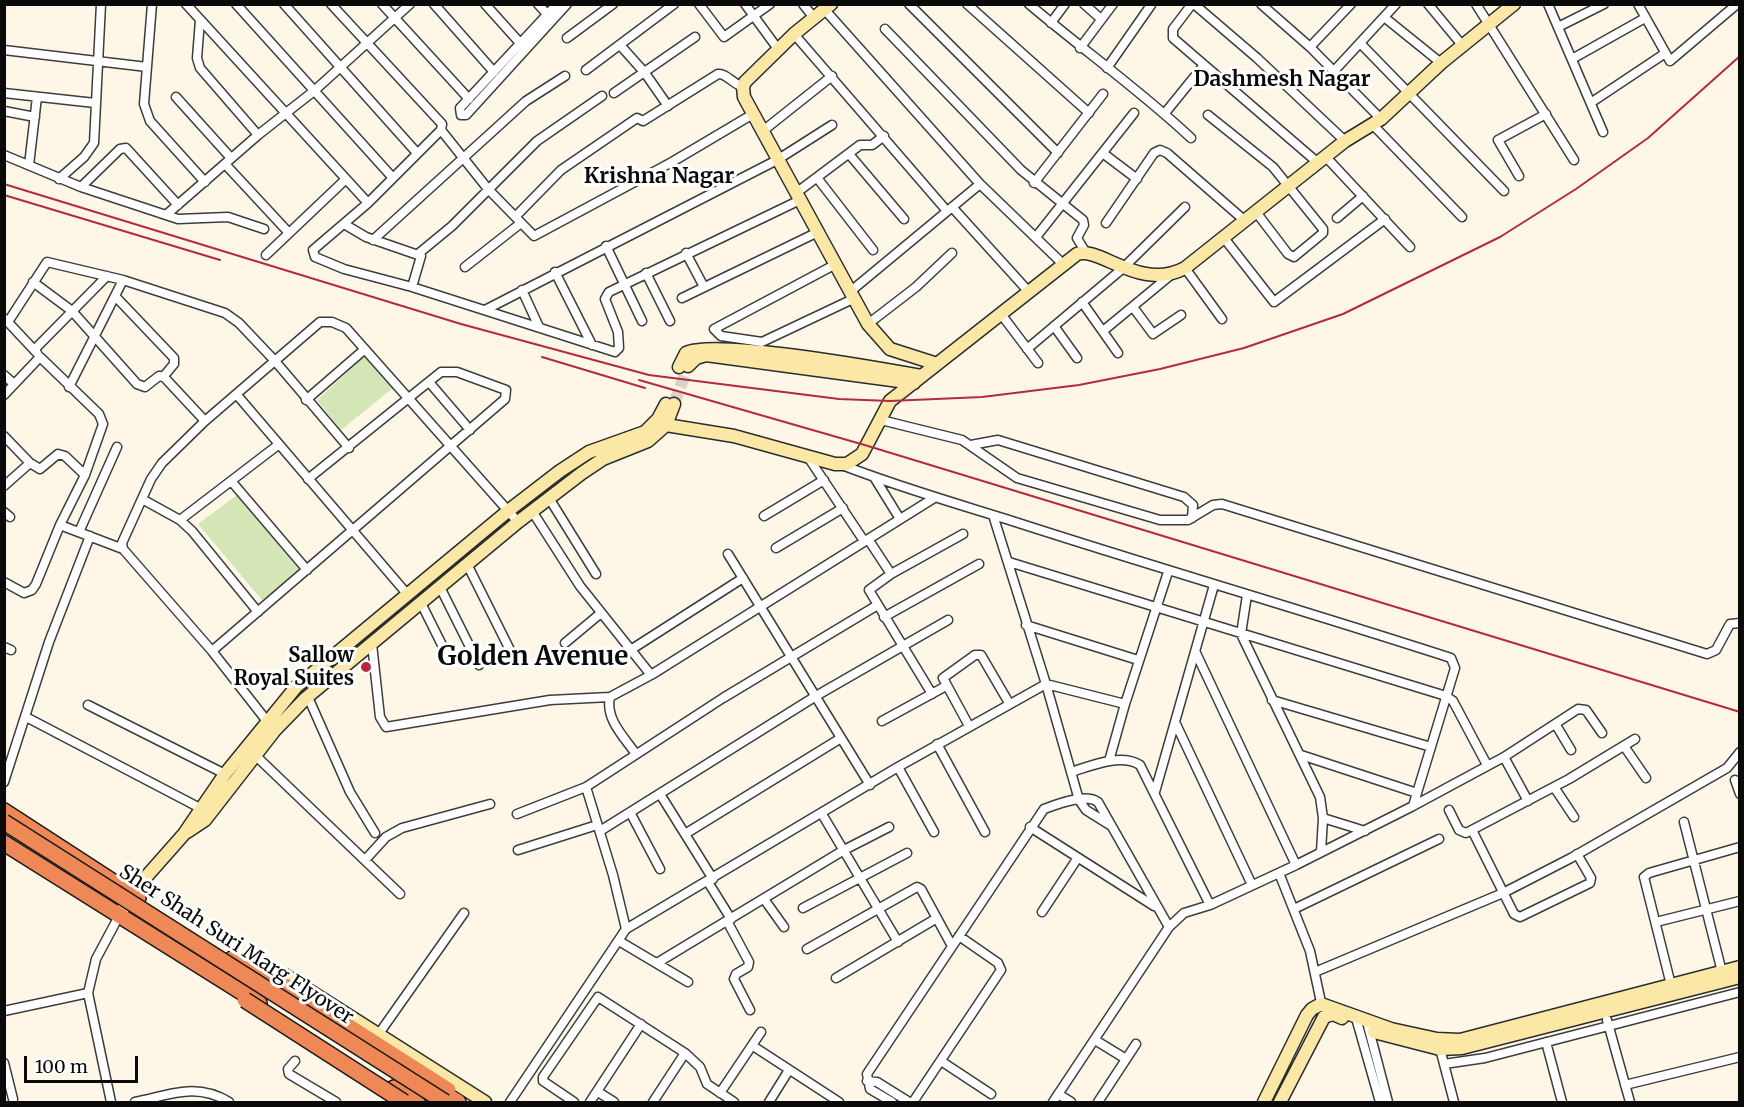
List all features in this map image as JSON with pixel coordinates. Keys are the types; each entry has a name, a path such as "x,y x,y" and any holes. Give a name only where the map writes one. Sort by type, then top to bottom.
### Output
{"highway":[{"path":"4,811 458,1102"},
{"name":"Sher Shah Suri Marg Flyover","path":"4,822 445,1102"},
{"name":"Sher Shah Suri Marg Flyover","path":"4,832 429,1102"},
{"path":"4,843 417,1102"},
{"path":"232,959 266,974 468,1102"},
{"path":"213,975 245,1000 404,1102"}],"street":[{"path":"59,179 93,146 101,4"},
{"path":"152,4 144,104 148,117 204,182"},
{"path":"186,4 368,203"},
{"path":"236,4 393,178"},
{"path":"284,4 417,153"},
{"path":"331,4 367,45 441,121 441,130 488,189 532,236 536,236 753,114"},
{"path":"382,4 469,99"},
{"path":"166,215 258,135 314,91 410,4"},
{"path":"434,4 494,72"},
{"path":"485,4 520,43"},
{"path":"538,4 547,14"},
{"path":"557,4 460,108 463,116 567,4"},
{"path":"567,38 613,4"},
{"path":"586,70 674,4"},
{"path":"699,4 724,37 755,17 770,4"},
{"path":"746,4 778,49"},
{"path":"803,4 814,18"},
{"path":"909,4 1058,153"},
{"path":"967,4 1089,113"},
{"path":"1029,4 1080,48 1165,113 1191,138"},
{"path":"1051,23 1065,4"},
{"path":"1084,4 1101,19"},
{"path":"1080,48 1113,4"},
{"path":"1345,141 1245,47 1193,4 1173,29 1172,35 1204,65 1321,159 1363,196 1410,247"},
{"path":"1261,4 1334,71 1462,217"},
{"path":"1310,48 1351,4"},
{"path":"1334,71 1396,4"},
{"path":"1428,4 1462,45"},
{"path":"1476,4 1490,22 1574,160"},
{"path":"1103,331 1172,274 1185,268 1224,238 1321,159 1377,122 1462,45 1514,4"},
{"path":"1548,4 1603,132"},
{"path":"1558,27 1604,4"},
{"path":"1638,4 1664,54 1670,61 1674,60 1736,5"},
{"path":"1107,68 1151,5"},
{"path":"937,364 890,349 868,324 744,97 743,87 778,49 828,7 980,184 1064,265"},
{"path":"1384,17 1442,63"},
{"path":"1572,59 1645,18"},
{"path":"200,20 197,58 200,68 258,135"},
{"path":"885,29 1034,183 1084,221 1077,238 1086,253"},
{"path":"794,34 949,209 1029,292"},
{"path":"614,93 695,36"},
{"path":"1360,44 1504,191"},
{"path":"620,45 645,73 668,106"},
{"path":"4,50 147,67"},
{"path":"1592,102 1664,54"},
{"path":"1165,113 1204,65"},
{"path":"465,267 518,219 561,170 635,119 642,121 718,74 725,75 733,83 743,87"},
{"path":"373,240 526,101 565,76"},
{"path":"764,130 832,76"},
{"path":"4,93 95,103"},
{"path":"1034,183 1103,94"},
{"path":"418,254 452,226 537,141 602,96"},
{"path":"29,165 37,97"},
{"path":"176,97 289,233"},
{"path":"4,111 35,117"},
{"path":"1036,237 1104,154 1134,113"},
{"path":"1519,176 1498,140 1546,114"},
{"path":"1208,115 1266,160 1290,185 1324,231 1296,256 1288,254 1256,212"},
{"path":"485,310 555,272 777,160 832,125"},
{"path":"441,130 368,203 313,250 313,255 344,269 412,287 615,352 619,348 618,332 605,296 624,284 798,196 860,145 872,146 884,136"},
{"path":"81,187 120,149 126,148 178,205"},
{"path":"1106,223 1154,153 1163,151 1244,220"},
{"path":"849,154 904,219"},
{"path":"1104,154 1137,179"},
{"path":"4,155 59,179 166,215 185,220 228,218 264,229"},
{"path":"266,255 346,179"},
{"path":"818,179 873,250"},
{"path":"836,264 714,329 721,336 762,342 853,294 980,184"},
{"path":"1337,218 1363,196"},
{"path":"1027,349 1122,268 1185,207"},
{"path":"1224,238 1274,302 1385,219"},
{"path":"344,224 373,240 422,257 412,287"},
{"path":"682,298 818,232"},
{"path":"606,246 642,321"},
{"path":"686,253 704,287"},
{"path":"868,324 915,287 952,253"},
{"path":"841,465 851,462 862,454 890,401 1077,254 1086,253 1122,268 1156,275 1172,274"},
{"path":"4,582 24,593 32,590 85,475 103,424 99,414 69,387 6,320 47,262 123,280 225,313 239,323 275,361 349,448"},
{"path":"1185,268 1222,319"},
{"path":"555,272 592,345"},
{"path":"646,273 670,321"},
{"path":"4,394 72,311 107,276"},
{"path":"69,387 123,280"},
{"path":"33,282 72,311 139,386 145,387 159,376 163,377 205,421"},
{"path":"522,290 539,327"},
{"path":"115,296 174,358 174,363 163,377"},
{"path":"1082,302 1118,353"},
{"path":"1133,307 1153,334 1181,315"},
{"path":"1001,314 1038,363"},
{"path":"123,549 124,535 162,463 205,421 320,322 326,321 346,328 518,522"},
{"path":"1054,326 1077,358"},
{"path":"306,400 365,349"},
{"path":"683,366 706,355 918,380"},
{"path":"212,651 452,447 505,399 506,390 450,370 441,372 308,479"},
{"path":"4,375 14,384"},
{"path":"429,382 470,430"},
{"path":"237,395 408,595"},
{"path":"111,1102 88,993 96,959 131,894 184,834 225,774 270,726 518,522 603,459 648,441 662,422 670,404"},
{"path":"881,420 951,435 971,445 1017,478 1160,520 1182,521 1192,518 1213,505 1222,504 1707,654 1716,650 1730,624 1740,623"},
{"path":"184,834 205,820 255,755 270,726 296,687 508,511 589,452 645,432 662,422 734,436 841,465 934,498 1168,572 1450,657 1455,668 1413,806"},
{"path":"4,436 30,464 40,469 60,454 85,475"},
{"path":"971,445 998,440 1184,497 1193,505 1192,518"},
{"path":"180,520 278,445"},
{"path":"79,532 117,447"},
{"path":"808,457 891,574"},
{"path":"4,486 30,464"},
{"path":"873,477 900,519"},
{"path":"764,516 824,480"},
{"path":"232,482 307,570"},
{"path":"549,498 596,573"},
{"path":"368,647 380,717 386,727 550,700 610,697 651,675 934,498"},
{"path":"142,499 180,520 192,531 258,612"},
{"path":"776,548 843,508"},
{"path":"532,511 601,614 651,675"},
{"path":"993,515 1046,684 1079,800 1086,810 1114,828"},
{"path":"60,525 123,549 212,651 270,726"},
{"path":"932,694 876,606 869,593 869,588 963,534"},
{"path":"4,782 49,642 90,536"},
{"path":"728,554 870,785"},
{"path":"1009,562 1446,696 1453,701 1487,765"},
{"path":"468,564 512,654"},
{"path":"884,617 979,564"},
{"path":"1109,761 1138,660 1168,572"},
{"path":"632,649 743,578"},
{"path":"1155,792 1214,585"},
{"path":"440,587 479,665"},
{"path":"1246,595 1241,634 1322,802 1322,852"},
{"path":"421,603 450,661"},
{"path":"517,814 586,787 792,655 876,606"},
{"path":"565,642 601,614"},
{"path":"518,850 599,828 631,814 816,696 948,620"},
{"path":"1026,625 1138,660"},
{"path":"354,639 368,647"},
{"path":"1196,653 1296,865"},
{"path":"969,726 946,686 944,676 979,654 1009,703"},
{"path":"510,1102 626,929 711,881 937,744 1046,684 1125,704"},
{"path":"882,721 946,686"},
{"path":"308,697 350,792 375,833"},
{"path":"610,697 608,706 611,718 636,754"},
{"path":"1272,700 1431,747"},
{"path":"88,705 225,774"},
{"path":"1053,1102 1169,927 1184,913 1210,905 1365,831 1504,757 1584,708 1602,733"},
{"path":"26,717 200,808"},
{"path":"1175,722 1252,885"},
{"path":"1556,725 1571,750"},
{"path":"685,834 841,738"},
{"path":"1449,810 1461,832 1472,830 1554,787 1635,740"},
{"path":"937,744 985,832"},
{"path":"1624,746 1646,778"},
{"path":"1315,972 1503,893 1577,854 1727,768 1740,752"},
{"path":"255,755 400,894"},
{"path":"1301,755 1417,793"},
{"path":"1504,757 1528,801"},
{"path":"1071,772 1109,761 1136,763 1143,770 1155,792 1210,905"},
{"path":"898,767 934,832"},
{"path":"1735,780 1740,794"},
{"path":"586,787 626,929"},
{"path":"1554,787 1574,817"},
{"path":"660,794 711,881 749,962 748,967 735,974 734,979 750,1010"},
{"path":"892,1102 870,1089 867,1074 1044,809 1079,800 1096,799 1169,927"},
{"path":"365,860 393,832 490,804"},
{"path":"631,814 660,869"},
{"path":"822,814 898,942"},
{"path":"1323,818 1365,831"},
{"path":"1684,822 1722,972"},
{"path":"657,963 844,850 889,827"},
{"path":"1030,827 1077,859 1156,907"},
{"path":"1472,830 1514,914 1524,917 1587,885 1591,878 1577,854"},
{"path":"1294,909 1439,839"},
{"path":"1671,985 1644,877 1649,873 1740,847"},
{"path":"804,908 907,853"},
{"path":"1042,912 1077,859"},
{"path":"1279,873 1315,972 1323,1011 1280,1102"},
{"path":"807,949 917,887 921,889 951,946"},
{"path":"764,899 784,927"},
{"path":"1656,922 1740,901"},
{"path":"378,1035 464,913"},
{"path":"836,978 937,918"},
{"path":"867,1081 877,1082 911,1102 941,1061 1001,969 998,963 958,936"},
{"path":"619,941 688,982"},
{"path":"1444,1064 1468,1062 1546,1042 1605,1013 1671,985 1740,968"},
{"path":"266,974 285,975 485,1102"},
{"path":"1264,1102 1312,1009 1438,1044 1485,1044 1740,977"},
{"path":"587,990 685,1053 700,1067 707,1084 735,1102"},
{"path":"1605,1013 1740,992"},
{"path":"4,1011 88,993"},
{"path":"574,1102 543,1081 543,1077 598,997"},
{"path":"1605,1013 1630,1102"},
{"path":"590,1102 641,1023"},
{"path":"1363,1025 1380,1102"},
{"path":"1363,1025 1388,1102"},
{"path":"720,1093 761,1032"},
{"path":"1095,1040 1126,1059"},
{"path":"1546,1042 1562,1102"},
{"path":"1098,1102 1136,1044"},
{"path":"1438,1044 1454,1102"},
{"path":"753,1046 839,1102"},
{"path":"653,1102 685,1053"},
{"path":"1625,1085 1740,1057"},
{"path":"295,1060 288,1069 289,1074 336,1102"},
{"path":"941,1061 990,1094"},
{"path":"4,1063 13,1099"},
{"path":"769,1102 789,1070"},
{"path":"385,1102 396,1089"},
{"path":"135,1102 195,1090 206,1091 229,1102"},
{"path":"598,1092 614,1102"},
{"path":"1058,1094 1071,1102"}],"green space":[{"path":"365,356 393,388 341,430 317,400"},
{"path":"237,495 300,571 262,600 198,524"}],"tunnel":[{"path":"674,404 688,366"}],"railway":[{"path":"4,184 461,324 649,375 839,399 890,401 982,397 1079,385 1160,369 1244,348 1343,314 1500,237 1576,189 1648,138 1740,56"},
{"path":"4,195 220,260"},
{"path":"542,357 645,388"},
{"path":"639,380 868,446 1740,712"}],"place":[{"name":"Sallow Royal Suites","path":"366,667"}],"district":[{"name":"Dashmesh Nagar","path":"1282,80"},
{"name":"Krishna Nagar","path":"659,177"},
{"name":"Golden Avenue","path":"533,658"}]}
